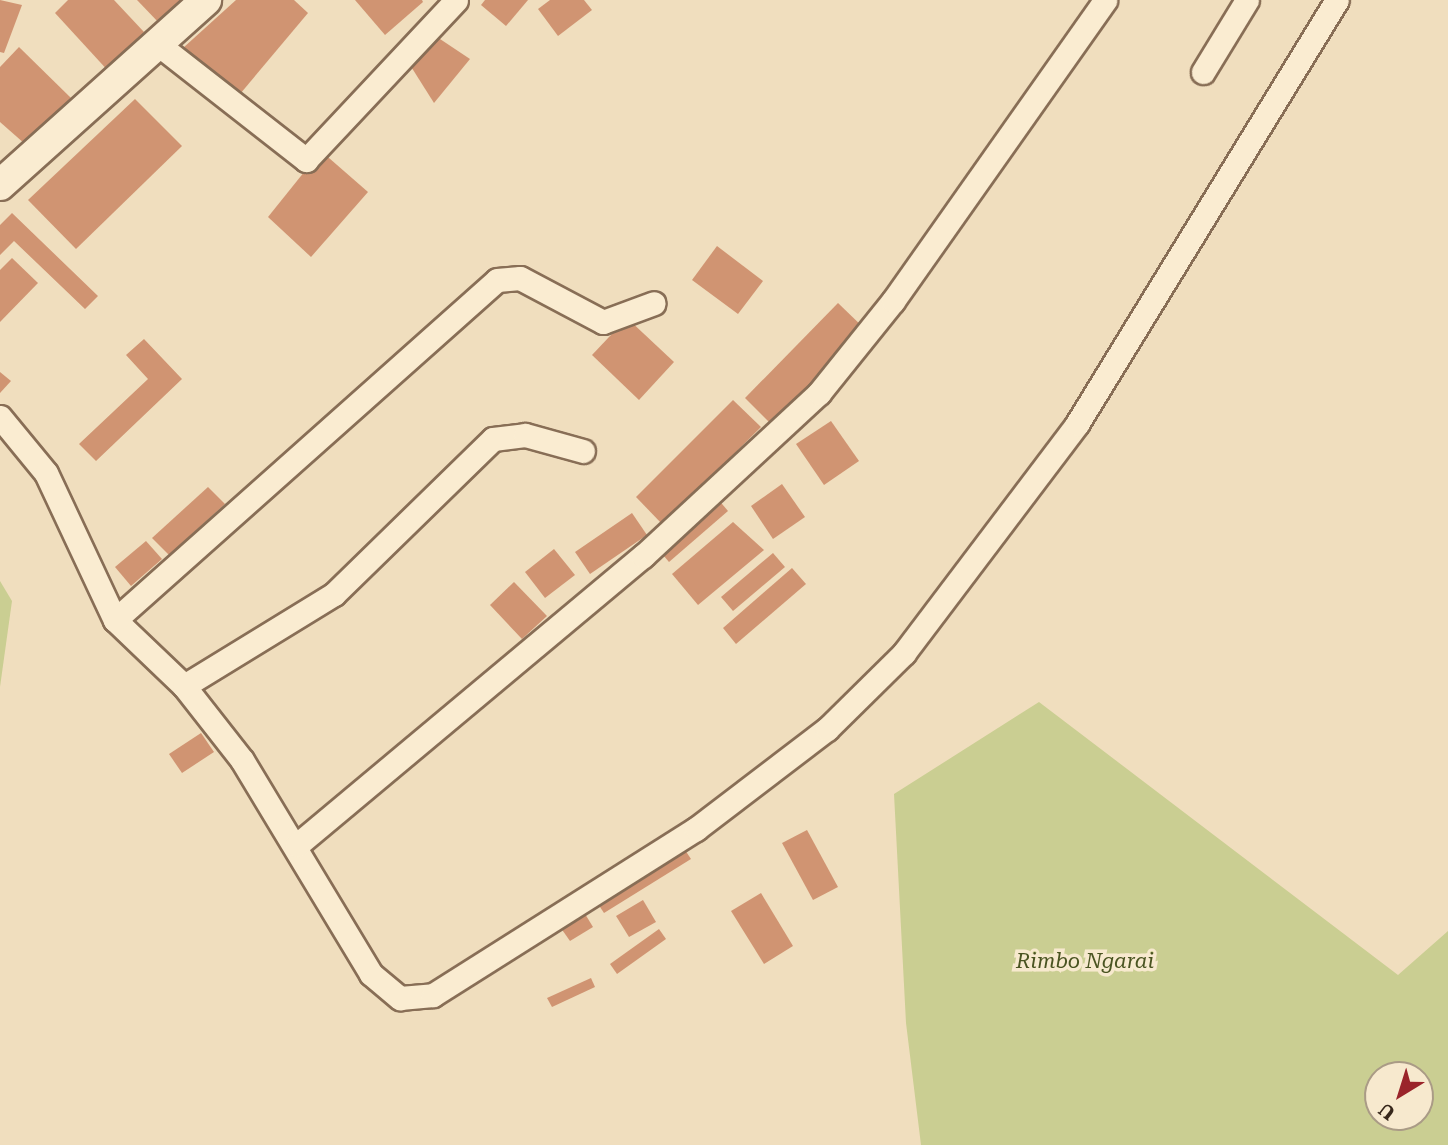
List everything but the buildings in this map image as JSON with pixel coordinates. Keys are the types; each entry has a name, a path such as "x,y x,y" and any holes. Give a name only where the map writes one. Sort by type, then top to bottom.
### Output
{"street":[{"path":"0,185 206,0"},
{"path":"159,45 306,160 456,0"},
{"path":"297,845 643,556 819,393 885,311 1105,0"},
{"path":"1203,72 1247,0"},
{"path":"0,417 46,473 115,620 184,686 242,760 297,845 371,974 384,989 414,1000 433,995 696,829 827,729 937,612 1077,424 1337,0"},
{"path":"115,620 497,280 520,278 603,322 654,303"},
{"path":"184,686 334,594 493,439 525,435 583,451"}],"green space":[{"path":"0,581 12,601 0,687"},
{"name":"Rimbo Ngarai","path":"1039,702 1398,975 1448,931 1448,1145 921,1145 906,1023 894,794"}]}
